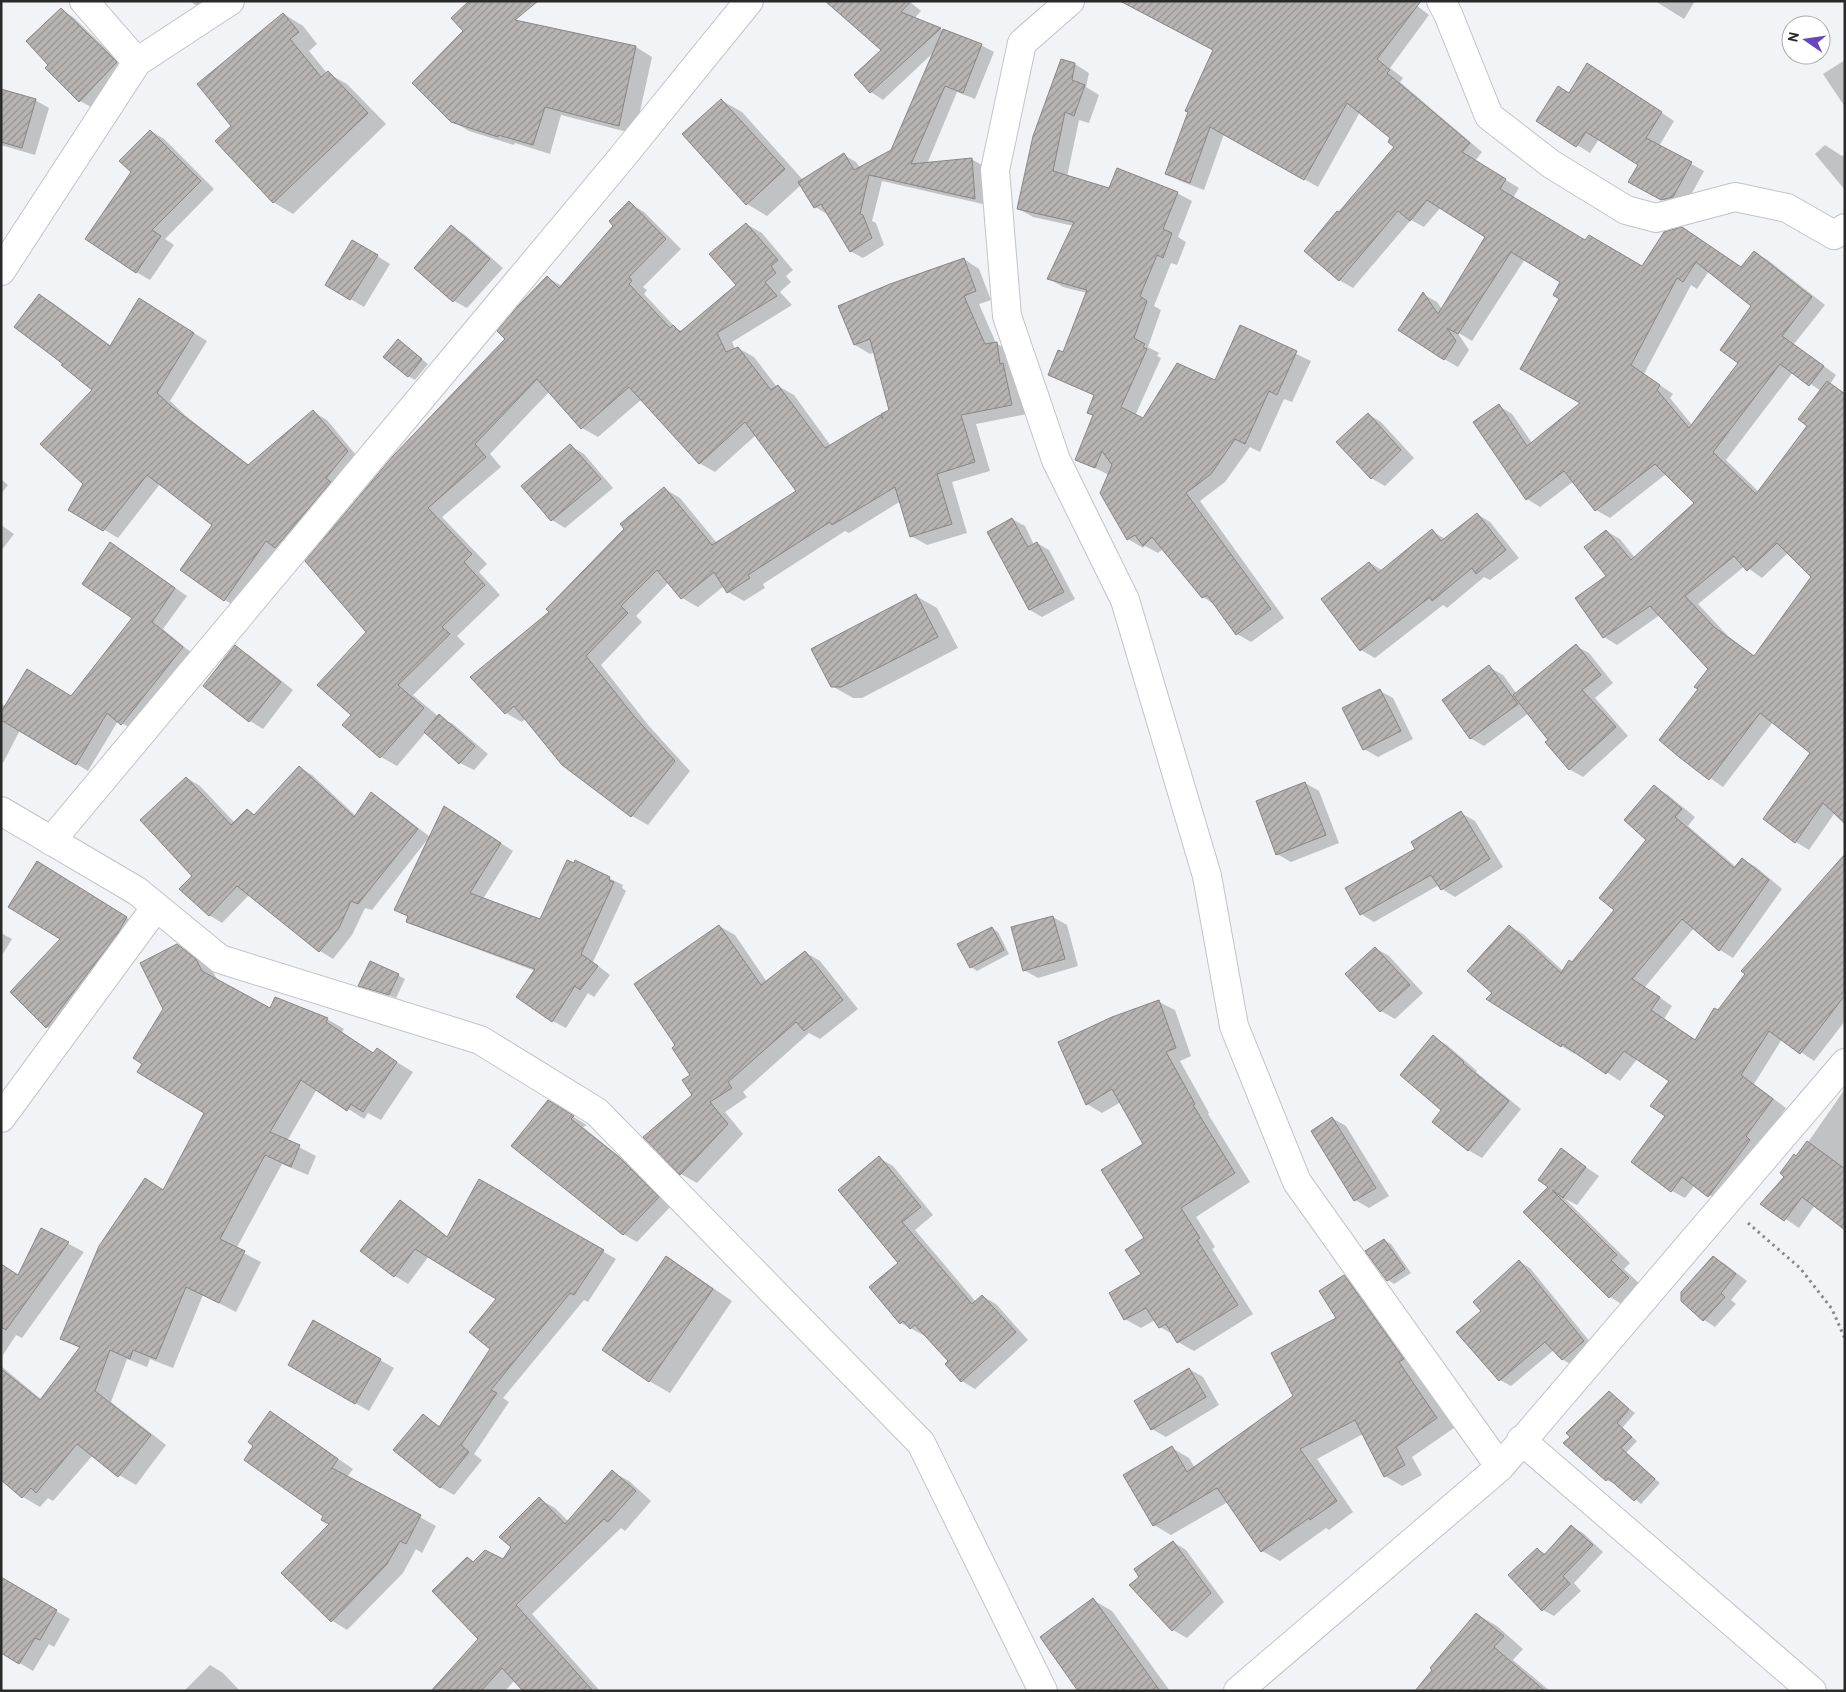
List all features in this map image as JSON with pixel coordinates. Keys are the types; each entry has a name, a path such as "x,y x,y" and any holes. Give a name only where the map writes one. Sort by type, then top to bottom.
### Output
{"street":[{"path":"84,1 137,62"},
{"path":"1,271 137,62 230,1"},
{"path":"51,841 619,161 749,1"},
{"path":"1070,1 1022,43 995,170 1007,316 1056,460 1125,600 1207,876 1234,1026 1297,1182 1500,1467"},
{"path":"1441,1 1448,14 1488,116 1552,164 1626,210 1656,218 1735,197 1787,208 1834,235 1845,228"},
{"path":"2,814 137,891 220,960 480,1040 598,1112 921,1443 1043,1691"},
{"path":"1,1118 156,907"},
{"path":"1238,1691 1500,1467 1521,1440 1845,1063"},
{"path":"1521,1440 1812,1691"}],"path":[{"path":"1724,1205 1766,1237 1800,1268 1832,1309 1845,1339"}],"building":[{"path":"469,1 538,1 515,20 636,46 619,126 545,107 533,145 498,135 498,137 451,122 412,83 463,31 451,18"},
{"path":"825,1 911,1 901,12 941,28 870,93 854,75 881,50"},
{"path":"1120,1 1421,1 1377,59 1390,70 1387,73 1470,143 1462,152 1506,179 1500,189 1585,240 1589,235 1642,266 1664,232 1682,227 1741,267 1754,251 1812,297 1782,336 1824,366 1809,386 1780,364 1713,452 1756,494 1807,426 1798,419 1827,381 1845,394 1845,823 1823,803 1795,843 1763,819 1810,753 1760,713 1709,780 1679,757 1659,740 1698,689 1694,687 1708,669 1650,606 1603,638 1575,598 1606,576 1584,547 1606,530 1631,560 1694,503 1655,464 1595,511 1564,471 1526,500 1473,422 1499,404 1527,446 1580,403 1520,369 1559,299 1553,295 1560,282 1511,252 1458,334 1447,328 1456,341 1444,360 1398,330 1423,292 1438,314 1485,237 1427,200 1410,221 1398,211 1339,281 1304,251 1394,147 1388,142 1390,138 1347,103 1304,180 1210,127 1190,183 1165,174 1188,112 1185,111 1213,50","holes":["1696,262 1751,306 1720,350 1738,363 1689,428 1657,390 1660,385 1631,365 1677,278 1683,282","1777,543 1811,577 1754,656 1714,627 1685,596 1734,556 1747,571"]},
{"path":"61,8 117,62 79,102 45,68 48,65 26,41"},
{"path":"283,13 299,32 290,39 321,77 328,71 368,113 273,203 215,141 231,126 197,84"},
{"path":"943,29 982,44 963,93 945,86 911,164 972,158 975,199 869,175 860,214 863,215 872,238 850,252 821,204 814,208 798,182 844,153 854,170 891,150"},
{"path":"1061,59 1075,63 1072,80 1085,85 1074,116 1065,112 1053,171 1109,188 1117,168 1178,192 1163,229 1172,233 1163,258 1157,255 1140,296 1147,301 1134,338 1145,344 1143,347 1147,349 1121,407 1143,418 1177,363 1215,380 1240,325 1297,351 1277,395 1269,391 1245,444 1235,439 1211,474 1186,493 1271,609 1236,635 1207,595 1202,598 1152,537 1143,546 1135,535 1127,540 1100,493 1112,465 1102,451 1095,468 1075,460 1093,415 1087,413 1094,395 1048,375 1058,350 1063,352 1087,290 1047,279 1074,222 1017,209 1033,136"},
{"path":"1587,63 1662,112 1646,138 1692,162 1673,197 1661,200 1628,182 1638,165 1586,132 1576,147 1536,121 1558,86 1569,93"},
{"path":"1,89 36,99 22,148 1,142"},
{"path":"721,99 785,169 746,205 682,134"},
{"path":"150,130 201,181 152,230 161,236 136,273 85,239 131,172 119,161"},
{"path":"629,201 666,239 629,277 632,281 629,284 670,328 673,325 680,332 736,285 709,254 746,223 778,260 771,266 776,273 765,282 777,296 717,333 726,352 738,347 771,390 778,385 825,448 880,415 883,419 881,414 889,410 870,339 854,345 838,306 890,284 964,258 976,291 964,296 985,344 997,342 1000,364 1003,363 1012,405 961,415 975,462 937,474 952,524 910,537 895,487 832,525 830,522 748,575 750,578 727,593 714,572 681,599 657,570 621,606 628,613 586,656 633,715 675,761 631,817 562,765 514,706 505,714 470,677 549,612 546,609 624,529 620,524 664,487 712,545 796,491 745,422 699,464 629,387 581,429 537,379 475,444 486,457 428,508 472,554 464,562 485,585 442,627 450,634 398,685 424,708 380,758 342,725 351,715 317,685 366,632 305,561 393,456 505,339 497,331 518,306 547,276 559,288 613,226 609,221"},
{"path":"451,225 490,259 453,302 414,268"},
{"path":"352,240 378,255 350,300 325,285"},
{"path":"39,294 110,346 139,298 194,333 157,393 172,407 248,465 313,410 348,451 326,478 331,482 275,548 266,541 224,601 180,570 212,525 147,475 103,531 68,510 83,484 40,444 92,390 61,365 63,364 14,327"},
{"path":"398,339 422,359 408,377 383,357"},
{"path":"1368,413 1401,450 1371,479 1336,442"},
{"path":"570,444 601,479 551,521 521,486"},
{"path":"1477,513 1506,550 1476,574 1472,568 1432,601 1430,597 1360,651 1321,599 1369,562 1378,573 1432,529 1441,541"},
{"path":"1012,518 1028,547 1037,542 1064,592 1029,610 987,532"},
{"path":"110,542 175,588 152,622 183,647 121,725 107,713 76,765 1,720 1,712 27,669 71,696 132,618 82,584"},
{"path":"916,594 938,637 841,687 831,687 811,649"},
{"path":"1576,644 1601,675 1582,690 1616,727 1569,770 1545,742 1548,740 1513,695"},
{"path":"235,645 281,682 249,722 203,686"},
{"path":"1489,665 1518,704 1470,739 1442,700"},
{"path":"1380,689 1401,731 1363,750 1342,708"},
{"path":"439,714 475,746 459,764 424,732"},
{"path":"299,766 354,817 371,792 418,829 358,904 351,901 339,928 319,952 237,886 209,916 179,889 192,876 140,820 186,777 231,825 247,809 254,815"},
{"path":"1305,782 1326,835 1276,855 1256,801"},
{"path":"1654,785 1682,809 1675,817 1734,868 1742,858 1769,880 1719,951 1682,919 1632,979 1660,997 1651,1010 1695,1040 1714,1008 1718,1010 1745,974 1741,971 1845,854 1845,995 1800,1054 1769,1031 1741,1075 1773,1099 1746,1136 1750,1140 1708,1197 1682,1177 1671,1192 1631,1162 1665,1116 1650,1106 1669,1081 1624,1051 1606,1074 1562,1044 1561,1047 1486,999 1492,993 1467,971 1509,925 1561,973 1569,960 1572,962 1614,910 1599,898 1646,840 1624,820"},
{"path":"444,806 501,843 470,893 540,919 567,860 574,863 575,860 610,877 609,880 614,882 581,954 598,966 580,990 575,986 552,1022 516,997 535,969 406,922 408,916 394,910"},
{"path":"1461,811 1490,859 1441,890 1431,875 1360,915 1345,888 1415,849 1411,842"},
{"path":"37,861 127,917 116,936 46,1028 10,992 60,939 8,907"},
{"path":"1053,916 1065,959 1023,971 1011,927"},
{"path":"719,925 761,985 805,951 843,1000 804,1031 796,1022 728,1082 732,1088 710,1102 728,1124 680,1175 643,1137 692,1095 682,1080 690,1075 672,1048 675,1045 634,984"},
{"path":"992,927 1004,950 970,968 957,944"},
{"path":"177,944 196,959 202,971 270,1008 275,997 328,1018 326,1022 373,1053 377,1048 397,1062 363,1112 351,1104 347,1111 301,1080 270,1132 300,1145 291,1167 265,1155 220,1239 245,1251 219,1303 186,1287 156,1359 133,1350 130,1359 110,1350 95,1391 151,1435 118,1477 77,1444 36,1493 31,1488 22,1498 1,1480 1,1369 40,1400 80,1347 60,1339 99,1246 145,1178 163,1190 204,1113 137,1072 142,1064 133,1058 163,1009 140,963"},
{"path":"1375,947 1410,985 1380,1012 1345,974"},
{"path":"370,961 399,974 389,995 358,986"},
{"path":"1159,1000 1176,1048 1166,1052 1195,1104 1193,1105 1235,1173 1181,1208 1200,1238 1197,1240 1238,1305 1177,1343 1166,1324 1159,1328 1146,1308 1124,1320 1109,1293 1141,1274 1125,1250 1144,1238 1101,1170 1143,1144 1112,1089 1086,1105 1058,1042 1112,1017"},
{"path":"1433,1035 1509,1101 1468,1151 1432,1122 1441,1110 1400,1075"},
{"path":"548,1100 574,1116 571,1119 619,1157 659,1197 623,1235 511,1146"},
{"path":"1332,1117 1376,1188 1354,1201 1311,1131"},
{"path":"1807,1141 1845,1169 1845,1230 1802,1197 1784,1221 1760,1204 1784,1177 1780,1173 1794,1154 1796,1156"},
{"path":"1561,1148 1586,1167 1563,1198 1552,1190 1617,1255 1611,1260 1629,1278 1609,1298 1523,1212 1548,1187 1538,1180"},
{"path":"879,1156 921,1207 902,1222 972,1304 982,1295 1016,1332 961,1382 945,1364 948,1361 915,1325 910,1329 903,1321 900,1324 869,1287 898,1263 838,1190"},
{"path":"479,1179 604,1250 574,1295 570,1293 491,1390 497,1393 461,1445 469,1452 440,1488 393,1450 423,1414 439,1427 490,1349 469,1332 496,1299 415,1249 394,1277 360,1251 400,1200 447,1237"},
{"path":"41,1228 69,1242 6,1330 1,1327 1,1264 18,1275"},
{"path":"1384,1239 1405,1269 1387,1281 1365,1251"},
{"path":"666,1256 713,1289 649,1382 602,1350"},
{"path":"1713,1256 1736,1274 1721,1293 1725,1297 1703,1321 1681,1301 1681,1292"},
{"path":"1519,1260 1584,1341 1562,1360 1545,1342 1499,1381 1456,1332 1481,1311 1473,1302"},
{"path":"1344,1275 1404,1359 1399,1362 1437,1418 1396,1447 1405,1465 1384,1477 1355,1420 1300,1449 1337,1501 1261,1552 1217,1488 1153,1526 1123,1475 1172,1446 1187,1472 1293,1396 1271,1353 1336,1318 1319,1291"},
{"path":"313,1320 381,1359 355,1404 288,1365"},
{"path":"1189,1368 1206,1397 1151,1430 1134,1401"},
{"path":"1609,1391 1629,1409 1617,1423 1632,1437 1621,1448 1655,1479 1634,1501 1608,1478 1606,1481 1563,1443 1570,1437 1566,1433"},
{"path":"270,1411 338,1459 332,1468 421,1515 406,1544 400,1541 387,1564 331,1622 281,1573 329,1524 321,1520 323,1516 244,1460 253,1446 248,1442"},
{"path":"612,1470 636,1491 608,1522 604,1519 516,1605 593,1691 523,1691 502,1668 481,1691 431,1691 478,1639 432,1591 467,1557 473,1562 485,1550 503,1559 511,1547 499,1537 539,1497 565,1524"},
{"path":"1571,1525 1593,1545 1563,1576 1570,1584 1542,1611 1508,1575 1537,1548 1544,1555"},
{"path":"1173,1541 1211,1593 1172,1631 1129,1585 1139,1577 1134,1569"},
{"path":"1,1577 57,1610 40,1640 35,1638 19,1664 1,1653"},
{"path":"1093,1598 1160,1691 1078,1691 1040,1637"},
{"path":"1476,1613 1504,1636 1494,1647 1545,1691 1415,1691 1432,1670 1430,1668"}]}
